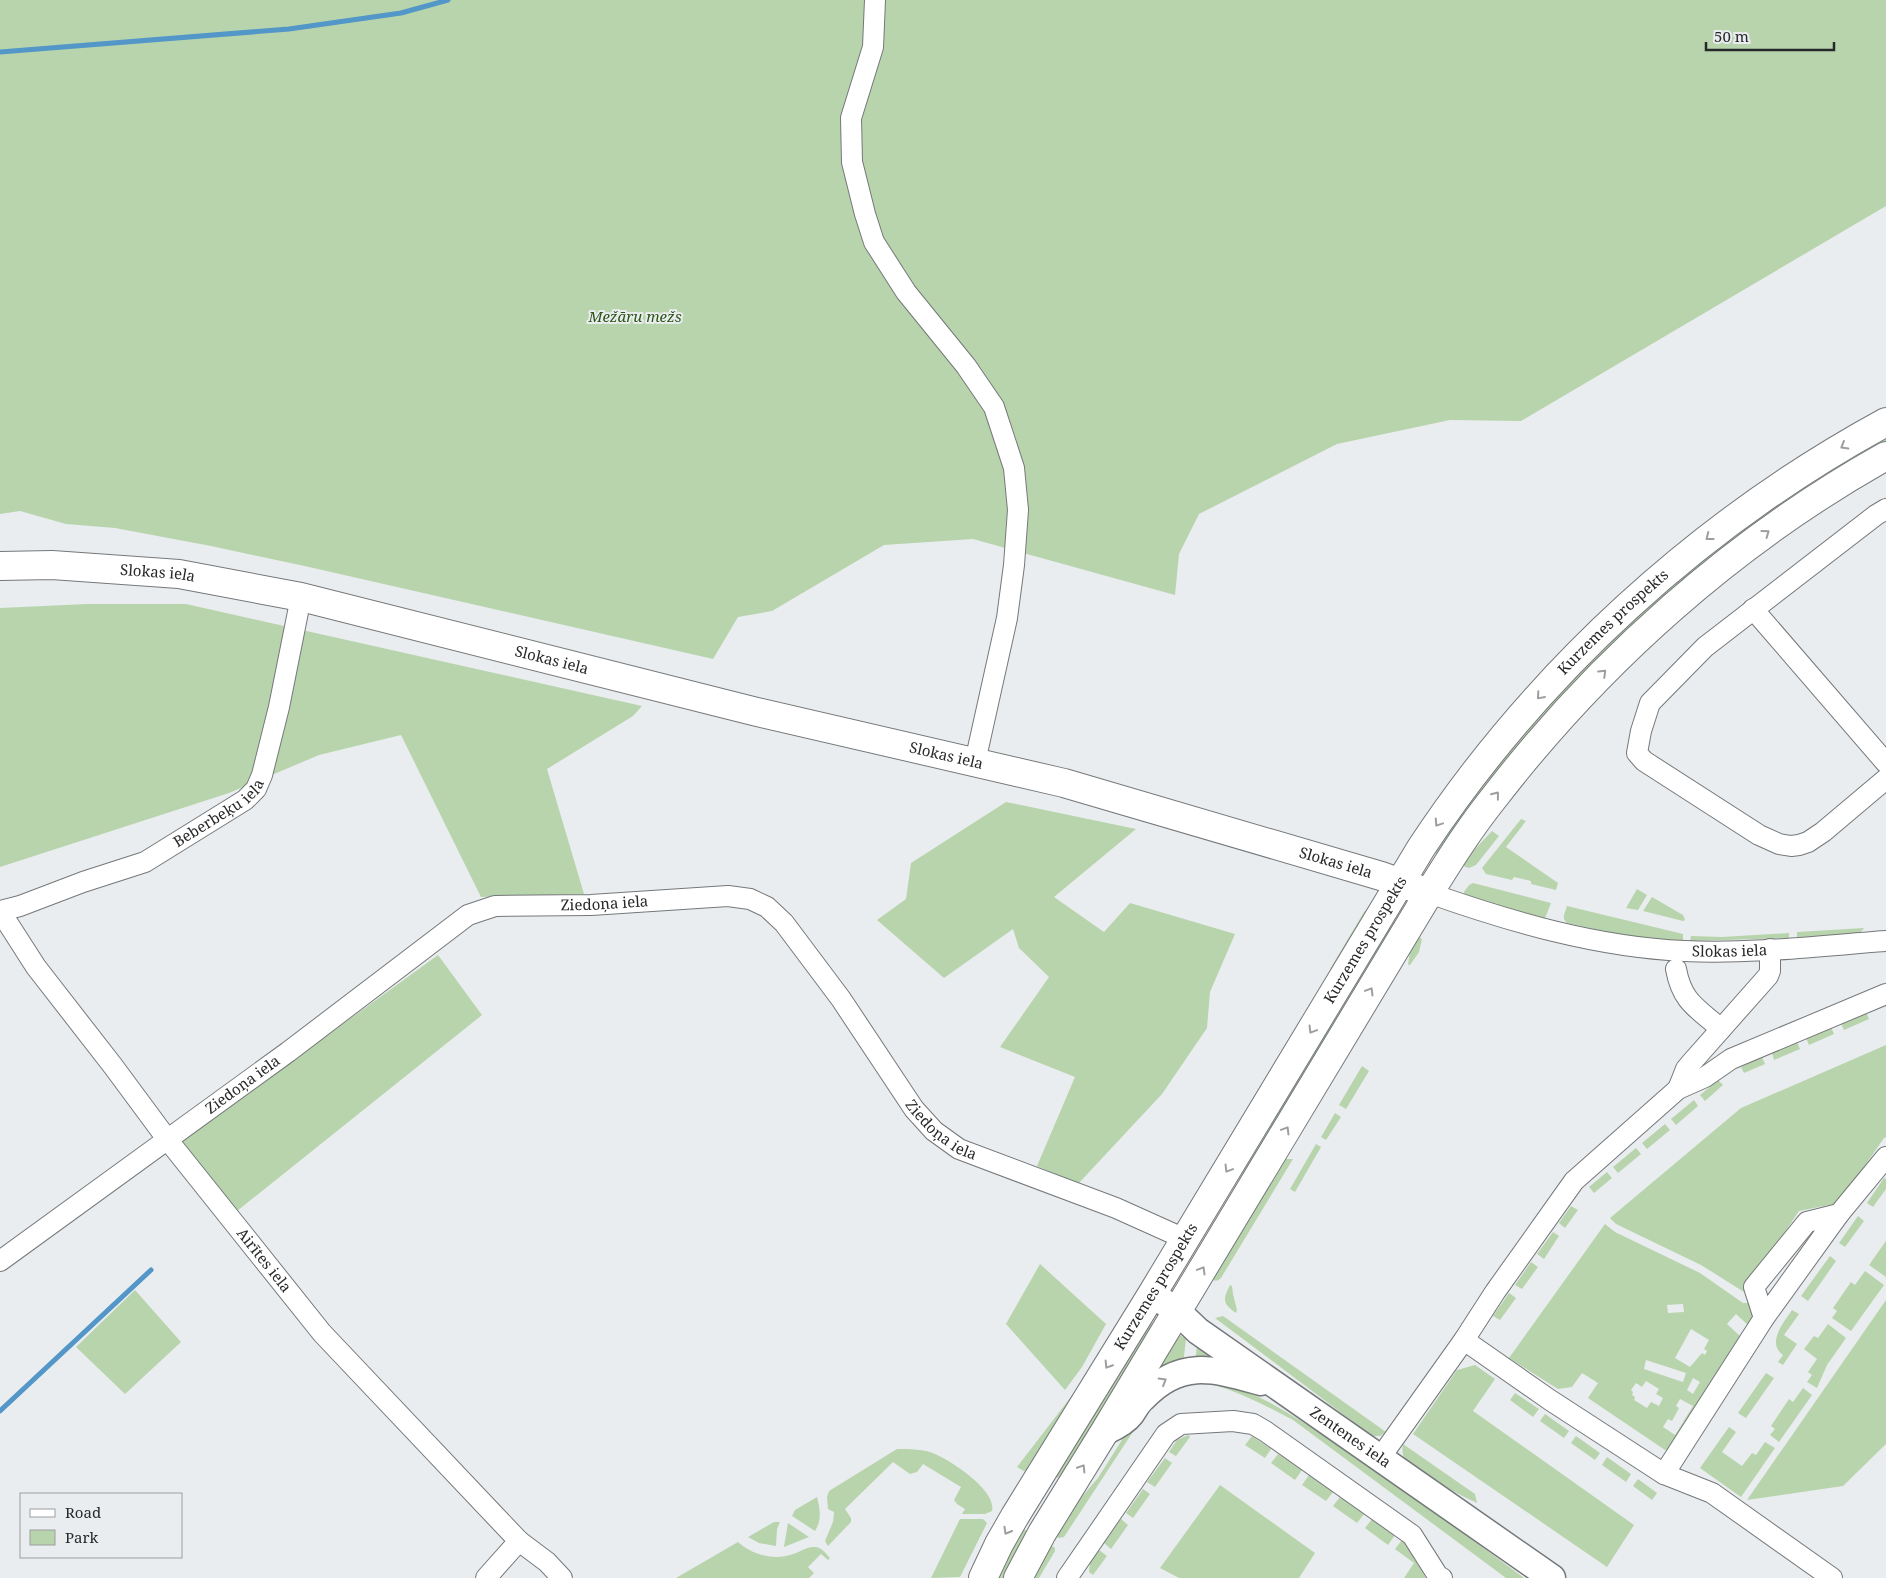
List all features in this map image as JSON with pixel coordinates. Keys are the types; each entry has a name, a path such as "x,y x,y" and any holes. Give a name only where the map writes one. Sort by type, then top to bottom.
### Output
{"main road":[{"name":"Kurzemes prospekts","path":"983,1578 999,1544 1442,816 1546,689 1620,614 1654,583 1725,525 1796,475 1886,422"},
{"name":"Kurzemes prospekts","path":"1018,1578 1042,1533 1429,893 1462,841 1524,760 1596,680 1636,641 1713,573 1827,491 1886,456"},
{"name":"Slokas iela","path":"0,566 52,565 179,574 301,597 753,711 1072,786 1429,893"}],"street":[{"path":"875,0 873,47 851,118 852,162 865,214 874,242 906,292 966,366 994,407 1014,468 1018,510 1013,574 1007,618 975,762"},
{"path":"1886,509 1705,647 1650,703 1641,731 1637,753 1644,761 1759,835 1779,844 1791,846 1808,842 1823,832 1886,779"},
{"name":"Beberbeķu iela","path":"0,911 20,906 83,882 145,862 245,800 256,789 262,775 279,707 301,597"},
{"path":"1753,609 1886,763"},
{"name":"Slokas iela","path":"1429,893 1550,931 1618,944 1684,951 1770,949 1886,941"},
{"name":"Ziedoņa iela","path":"0,1261 288,1052 468,915 495,906 591,905 728,896 750,899 767,907 784,923 841,999 914,1109 945,1140 958,1150 1107,1204 1186,1239"},
{"name":"Airītes iela","path":"0,911 36,967 167,1139 322,1333 519,1541 547,1562 562,1578"},
{"path":"1678,1089 1686,1069 1768,976 1770,971 1770,949"},
{"path":"1676,969 1685,997 1721,1029"},
{"path":"1380,1458 1574,1181 1678,1089 1705,1077 1732,1059 1886,994"},
{"path":"1664,1474 1764,1318 1754,1286 1807,1222 1838,1214 1886,1157"},
{"name":"Zentenes iela","path":"1152,1294 1177,1311 1198,1330 1552,1578"},
{"path":"1464,1340 1550,1400 1664,1474 1712,1494 1832,1578"},
{"path":"1105,1431 1117,1426 1130,1416 1140,1400 1154,1387 1170,1377 1189,1371 1213,1369 1281,1387"},
{"path":"1074,1576 1166,1434 1181,1424 1233,1421 1252,1424 1264,1431 1412,1535 1438,1576 1442,1578"},
{"path":"486,1578 519,1541"}],"green space":[{"name":"Mežāru mežs","path":"0,0 1886,0 1886,206 1521,421 1450,420 1337,444 1199,514 1179,554 1175,595 973,539 884,545 772,611 738,617 713,659 211,546 115,528 66,524 20,511 0,514"},
{"path":"1886,432 1886,449 1774,516 1442,857 1433,851 1466,802 1579,669 1724,537"},
{"path":"87,604 186,604 642,706 633,716 547,769 584,894 481,897 401,735 319,755 229,793 0,867 0,608"},
{"path":"1006,802 1136,829 1054,897 1104,932 1130,903 1235,934 1210,992 1207,1028 1162,1094 1078,1184 1037,1166 1075,1077 1000,1047 1049,977 1019,948 1013,929 944,978 877,920 906,899 911,863"},
{"path":"1521,819 1526,821 1506,847 1558,883 1556,890 1531,884 1531,881 1514,877 1512,880 1486,874 1482,868"},
{"path":"1492,831 1499,836 1476,865 1469,868 1460,865"},
{"path":"1473,883 1551,903 1544,921 1465,897 1464,892"},
{"path":"1637,889 1647,895 1638,910 1626,908"},
{"path":"1652,897 1683,915 1685,920 1643,911"},
{"path":"1567,906 1683,934 1683,941 1630,937 1567,923 1564,917"},
{"path":"1371,907 1332,969 1330,969 1364,912"},
{"path":"1390,918 1401,925 1193,1270 1187,1267 1236,1186 1251,1154"},
{"path":"1864,928 1860,933 1797,938 1797,932"},
{"path":"1789,933 1789,938 1690,941 1691,936 1722,937"},
{"path":"1416,935 1422,939 1419,952 1410,965 1408,965 1411,944"},
{"path":"438,955 482,1015 237,1211 179,1143"},
{"path":"1866,1012 1869,1019 1844,1030 1841,1023"},
{"path":"1831,1027 1834,1034 1809,1045 1806,1038"},
{"path":"1797,1042 1800,1049 1774,1060 1772,1053"},
{"path":"1886,1045 1886,1137 1839,1203 1799,1211 1744,1292 1701,1265 1616,1224 1610,1218 1741,1108"},
{"path":"1762,1057 1765,1064 1744,1073 1741,1067"},
{"path":"1362,1066 1369,1071 1346,1109 1339,1105"},
{"path":"1718,1080 1723,1085 1705,1101 1700,1095"},
{"path":"1694,1100 1698,1106 1676,1125 1671,1119"},
{"path":"1335,1113 1341,1117 1326,1140 1321,1137"},
{"path":"1665,1124 1670,1130 1647,1149 1642,1143"},
{"path":"1316,1144 1321,1147 1295,1192 1290,1189"},
{"path":"1636,1148 1641,1154 1618,1173 1613,1167"},
{"path":"1280,1159 1293,1159 1221,1278 1215,1281 1212,1280 1209,1278"},
{"path":"1607,1172 1612,1178 1594,1193 1589,1187"},
{"path":"1884,1178 1886,1179 1886,1189 1873,1207 1867,1203"},
{"path":"1571,1206 1578,1210 1565,1228 1559,1223"},
{"path":"1858,1216 1864,1221 1845,1247 1839,1243"},
{"path":"1605,1224 1615,1232 1700,1273 1743,1303 1750,1303 1754,1317 1749,1329 1668,1450 1665,1450 1588,1398 1598,1383 1582,1373 1572,1387 1558,1389 1509,1358","holes":["1683,1304 1684,1312 1668,1313 1667,1305","1736,1314 1749,1326 1740,1336 1727,1324","1691,1329 1709,1340 1704,1349 1707,1351 1705,1355 1702,1353 1690,1367 1675,1358","1646,1360 1686,1373 1683,1382 1644,1369","1693,1378 1700,1382 1693,1394 1687,1390","1646,1381 1659,1389 1656,1394 1663,1398 1659,1406 1651,1402 1647,1408 1634,1400 1635,1397 1632,1395 1633,1392 1631,1390 1636,1383 1642,1387","1680,1399 1693,1406 1675,1435 1663,1427 1668,1419 1672,1421 1679,1408 1676,1406"]},
{"path":"1553,1232 1559,1236 1544,1259 1537,1254"},
{"path":"1886,1241 1886,1277 1869,1265"},
{"path":"1830,1256 1836,1261 1808,1301 1801,1296"},
{"path":"1155,1262 1029,1474 1017,1467 1077,1389"},
{"path":"1531,1262 1538,1267 1522,1289 1515,1285"},
{"path":"1040,1264 1106,1324 1082,1367 1065,1390 1006,1324"},
{"path":"1865,1271 1884,1285 1851,1331 1832,1318 1837,1311 1833,1308 1851,1282 1855,1285"},
{"path":"1230,1285 1232,1286 1236,1313 1228,1306 1225,1300"},
{"path":"135,1290 181,1342 125,1394 76,1347"},
{"path":"1509,1293 1516,1298 1500,1320 1493,1316"},
{"path":"1886,1300 1886,1444 1843,1486 1747,1500"},
{"path":"1792,1310 1799,1314 1784,1335 1797,1344 1783,1365 1778,1362 1783,1355 1778,1350 1776,1339 1781,1326"},
{"path":"1223,1316 1386,1432 1380,1436 1372,1436 1215,1318"},
{"path":"1161,1320 1062,1476 1053,1479 1147,1326"},
{"path":"1828,1324 1846,1338 1827,1365 1817,1388 1807,1382 1812,1375 1808,1372 1817,1359 1804,1349 1814,1336 1818,1338"},
{"path":"1178,1334 1186,1339 1183,1365 1152,1373"},
{"path":"1197,1346 1217,1361 1195,1363"},
{"path":"1475,1365 1495,1379 1473,1411 1634,1525 1607,1567 1413,1434 1457,1370"},
{"path":"1766,1373 1774,1378 1746,1418 1738,1413"},
{"path":"1185,1380 1185,1386 1161,1396 1144,1415 1064,1537 1059,1538 1053,1534 1060,1522 1098,1478 1142,1408"},
{"path":"1214,1380 1247,1391 1306,1424 1407,1492 1524,1578 1506,1578 1293,1420 1254,1400 1212,1384"},
{"path":"1803,1388 1812,1395 1779,1442 1770,1435 1775,1429 1771,1426 1789,1399 1793,1402"},
{"path":"1515,1393 1539,1409 1533,1417 1510,1400"},
{"path":"1545,1414 1569,1431 1564,1438 1540,1421"},
{"path":"1729,1427 1736,1432 1722,1452 1742,1466 1752,1453 1756,1455 1765,1442 1775,1448 1741,1497 1700,1468"},
{"path":"1188,1435 1190,1437 1176,1456 1169,1452 1177,1440"},
{"path":"1252,1436 1271,1449 1265,1458 1245,1445"},
{"path":"1576,1436 1600,1453 1595,1460 1571,1443"},
{"path":"1403,1444 1475,1494 1477,1503 1417,1471 1405,1459 1402,1450"},
{"path":"897,1449 926,1451 952,1463 981,1486 992,1503 992,1511 985,1514 962,1514 965,1509 954,1500 961,1487 923,1464 917,1472 910,1474 893,1462 845,1509 851,1518 851,1522 828,1546 825,1541 833,1522 834,1512 828,1509 827,1497 829,1491"},
{"path":"1278,1454 1302,1470 1295,1480 1271,1463"},
{"path":"1607,1457 1631,1474 1626,1482 1602,1465"},
{"path":"1165,1458 1172,1463 1155,1487 1147,1482"},
{"path":"1309,1475 1333,1492 1326,1501 1302,1485"},
{"path":"1638,1479 1657,1493 1652,1500 1633,1486"},
{"path":"1220,1485 1315,1553 1299,1578 1179,1578 1160,1568"},
{"path":"1143,1489 1150,1494 1133,1518 1126,1513"},
{"path":"817,1497 820,1514 819,1523 815,1531 792,1516 795,1510"},
{"path":"1340,1497 1364,1514 1357,1523 1333,1506"},
{"path":"960,1519 983,1519 987,1523 960,1577 931,1578"},
{"path":"1121,1519 1128,1525 1111,1549 1104,1543"},
{"path":"1372,1519 1395,1535 1388,1545 1365,1528"},
{"path":"774,1522 780,1522 777,1529 776,1546 759,1543 748,1537"},
{"path":"788,1523 809,1537 784,1547"},
{"path":"1021,1527 1031,1534 1006,1578 994,1578"},
{"path":"1402,1540 1426,1578 1404,1578 1414,1563 1395,1549"},
{"path":"738,1542 744,1547 764,1556 786,1556 807,1548 817,1547 822,1549 830,1558 828,1560 821,1554 808,1567 814,1573 809,1578 676,1578"},
{"path":"1048,1543 1055,1548 1055,1551 1039,1578 1034,1578"},
{"path":"1099,1550 1107,1556 1093,1575 1089,1572 1090,1562"}],"waterway":[{"path":"0,52 289,29 401,13 448,0"},
{"path":"0,1411 151,1270"}]}
